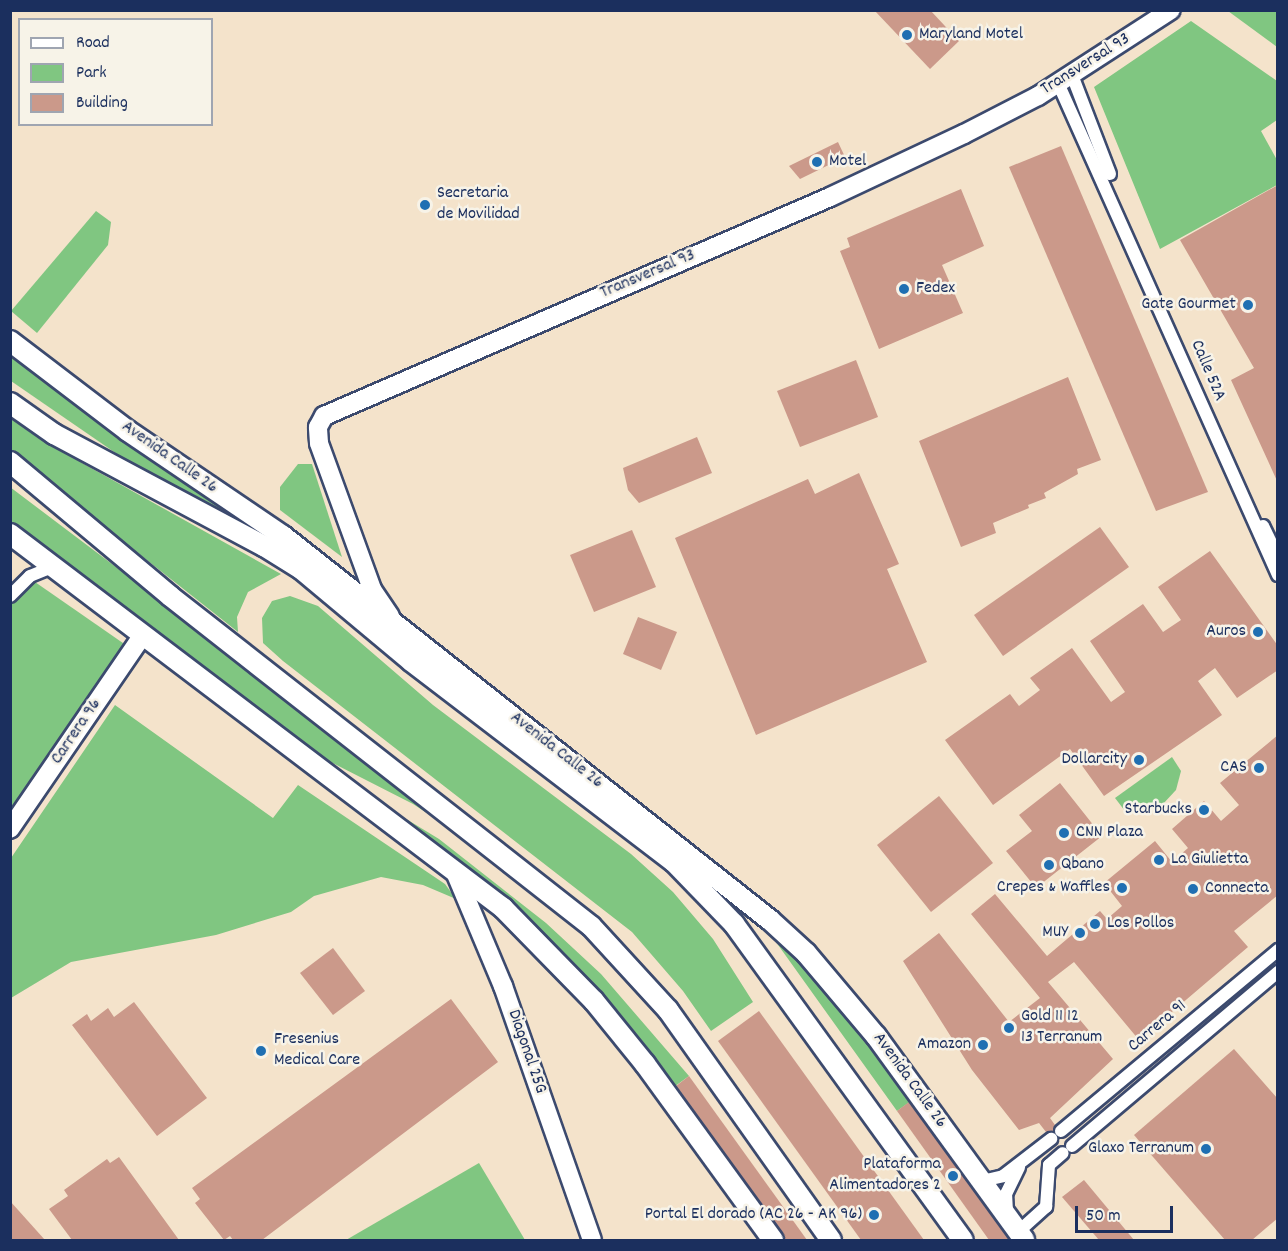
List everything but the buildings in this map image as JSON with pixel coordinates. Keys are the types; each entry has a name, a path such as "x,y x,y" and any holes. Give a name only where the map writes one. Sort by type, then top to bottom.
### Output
{"main road":[{"name":"Transversal 93","path":"401,629 372,589 319,443 318,427 324,416 840,192 964,134 1065,79 1171,10"},
{"name":"Avenida Calle 26","path":"10,341 128,431 283,536 669,838 806,953 876,1036 1017,1230"},
{"name":"Avenida Calle 26","path":"10,403 54,434 264,546 300,569 411,661 674,862 734,924 963,1240"},
{"path":"10,462 170,596 591,926 668,1010 831,1240"},
{"path":"10,534 452,867 512,916 594,1001 645,1064 773,1240"},
{"name":"Carrera 96","path":"10,829 143,635"},
{"name":"Diagonal 25G","path":"452,867 466,891 503,986 592,1240"}],"street":[{"name":"Calle 52A","path":"1065,79 1278,557"},
{"name":"Calle 52A","path":"1065,79 1278,575"},
{"path":"10,596 30,576 52,567"},
{"name":"Carrera 91","path":"982,1181 1000,1178 1021,1164 1278,950"},
{"name":"Carrera 91","path":"1049,1165 1278,972"},
{"path":"1017,1230 1046,1207 1049,1165 1038,1150"},
{"name":"Carrera 91","path":"1017,1230 1006,1194 1021,1164"}],"green space":[{"path":"1228,11 1277,11 1277,47"},
{"path":"1191,21 1277,81 1277,120 1261,131 1277,160 1277,185 1160,249 1094,87"},
{"path":"96,211 111,222 108,245 37,333 11,311"},
{"path":"11,351 318,570 133,465 11,381"},
{"path":"10,411 82,463 281,574 248,592 237,617 238,632 11,453"},
{"path":"298,464 312,464 342,557 280,510 280,487"},
{"path":"10,487 284,694 473,843 413,804 315,754 11,525"},
{"path":"35,582 133,650 11,829 11,603 28,583"},
{"path":"290,596 318,606 433,705 631,854 673,892 713,939 753,1002 711,1031 683,991 632,932 283,661 263,643 262,618 272,601"},
{"path":"115,705 273,818 298,785 445,884 456,899 423,885 381,877 314,896 291,912 216,935 71,962 11,998 11,858"},
{"path":"1172,757 1181,771 1176,790 1163,804 1125,811 1115,798"},
{"path":"398,814 439,839 546,923 601,974 689,1076 674,1087 784,1240 778,1240 659,1075 467,869"},
{"path":"753,910 858,1021 1016,1240 1010,1240 911,1101 897,1111"},
{"path":"479,1163 525,1240 346,1240"}],"place":[{"name":"Maryland Motel","path":"907,35"},
{"name":"Motel","path":"817,162"},
{"name":"Secretaria de Movilidad","path":"425,205"},
{"name":"Fedex","path":"904,289"},
{"name":"Gate Gourmet","path":"1248,305"},
{"name":"Auros","path":"1258,632"},
{"name":"Dollarcity","path":"1139,760"},
{"name":"CAS","path":"1259,768"},
{"name":"Starbucks","path":"1204,810"},
{"name":"CNN Plaza","path":"1064,833"},
{"name":"La Giulietta","path":"1159,860"},
{"name":"Qbano","path":"1049,865"},
{"name":"Crepes & Waffles","path":"1122,888"},
{"name":"Connecta","path":"1193,889"},
{"name":"Los Pollos","path":"1095,924"},
{"name":"MUY","path":"1080,933"},
{"name":"Gold 11 12 13 Terranum","path":"1009,1028"},
{"name":"Amazon","path":"983,1045"},
{"name":"Fresenius Medical Care","path":"261,1051"},
{"name":"Glaxo Terranum","path":"1206,1149"},
{"name":"Plataforma Alimentadores 2","path":"953,1176"},
{"name":"Portal El dorado (AC 26 - AK 96)","path":"874,1215"}]}
